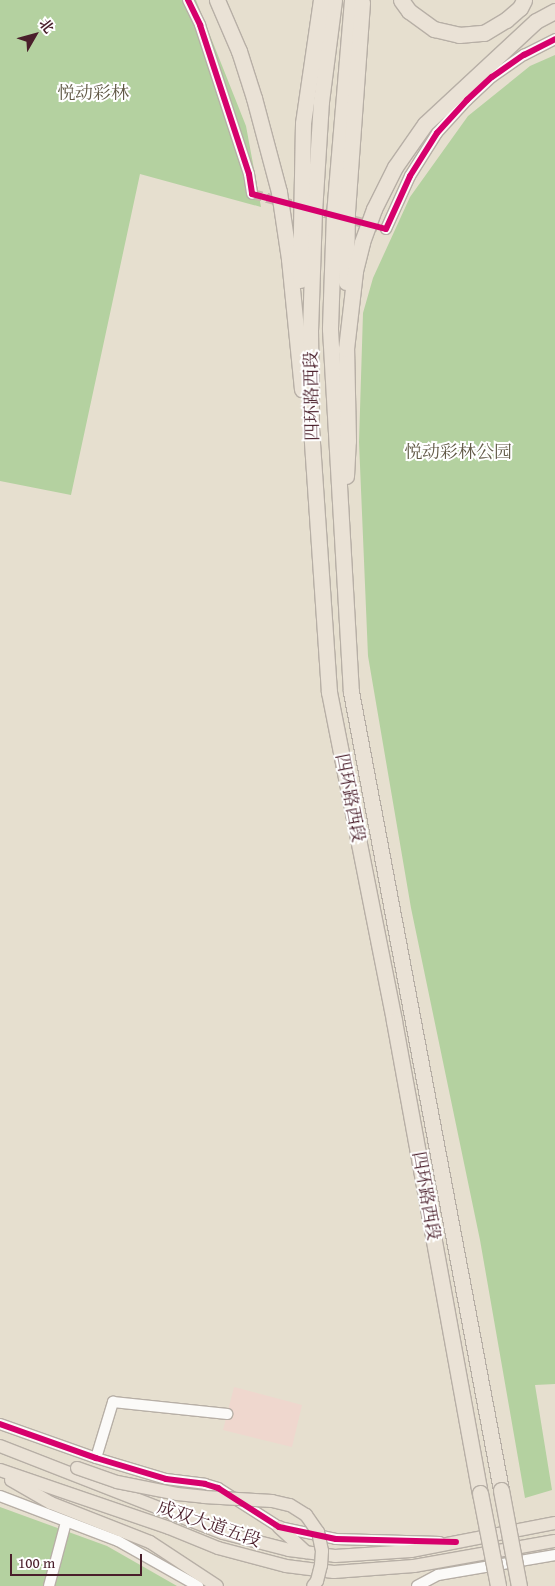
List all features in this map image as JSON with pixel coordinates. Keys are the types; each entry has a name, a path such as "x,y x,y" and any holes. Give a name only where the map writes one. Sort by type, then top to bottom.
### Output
{"highway":[{"path":"217,0 238,51 254,98 279,192 290,259 304,404 311,428"},
{"path":"300,366 303,123 321,0"},
{"name":"四环路西段","path":"334,0 321,101 314,211 310,329 311,428 329,692 392,1012 498,1586"},
{"name":"四环路西段","path":"352,0 334,213 330,329 351,692 519,1586"},
{"path":"342,535 348,441 346,212 362,0"},
{"path":"401,0 409,11 434,29 459,35 484,33 506,20 520,8 524,0"},
{"path":"346,349 355,271 362,242 395,168 432,118 536,21 555,11"}],"main road":[{"path":"0,1444 117,1482 204,1498 272,1500 290,1505 306,1515 318,1532 322,1551 321,1565 317,1581 313,1586"},
{"name":"成双大道五段","path":"0,1444 223,1533 306,1552 335,1556 411,1551 555,1523"},
{"path":"0,1471 50,1503 75,1511 150,1542 217,1586"},
{"name":"成双大道五段","path":"0,1471 169,1528 218,1548 286,1566 334,1572 414,1566 555,1541"},
{"path":"279,1527 306,1552"}],"street":[{"path":"188,0 200,25 249,174 252,194"},
{"path":"386,229 410,176 437,133 492,76 524,55 555,39"},
{"path":"96,1458 113,1402 227,1414"},
{"path":"0,1424 96,1458 166,1480 205,1484 218,1488 279,1527 336,1539 456,1542"},
{"path":"0,1496 118,1541 198,1586"},
{"path":"49,1586 66,1522"},
{"path":"417,1586 438,1575 555,1555"}],"shaded area":[{"path":"234,1387 302,1405 292,1447 223,1430"}],"green space":[{"name":"悦动彩林","path":"0,0 196,0 246,126 261,207 140,174 71,495 0,481"},
{"name":"悦动彩林公园","path":"555,55 555,1384 535,1385 552,1490 525,1498 480,1240 411,908 368,656 359,442 363,313 373,278 410,197 468,116 530,66"},
{"path":"0,1507 107,1546 177,1586 0,1586"}],"tunnel":[{"path":"252,194 386,229"}],"cycle path":[{"path":"188,0 200,25 249,174 252,194 386,229 410,176 437,133 467,100 492,77 524,55 555,39"},
{"path":"0,1424 96,1458 166,1479 205,1484 218,1488 279,1527 336,1539 456,1542"}]}
